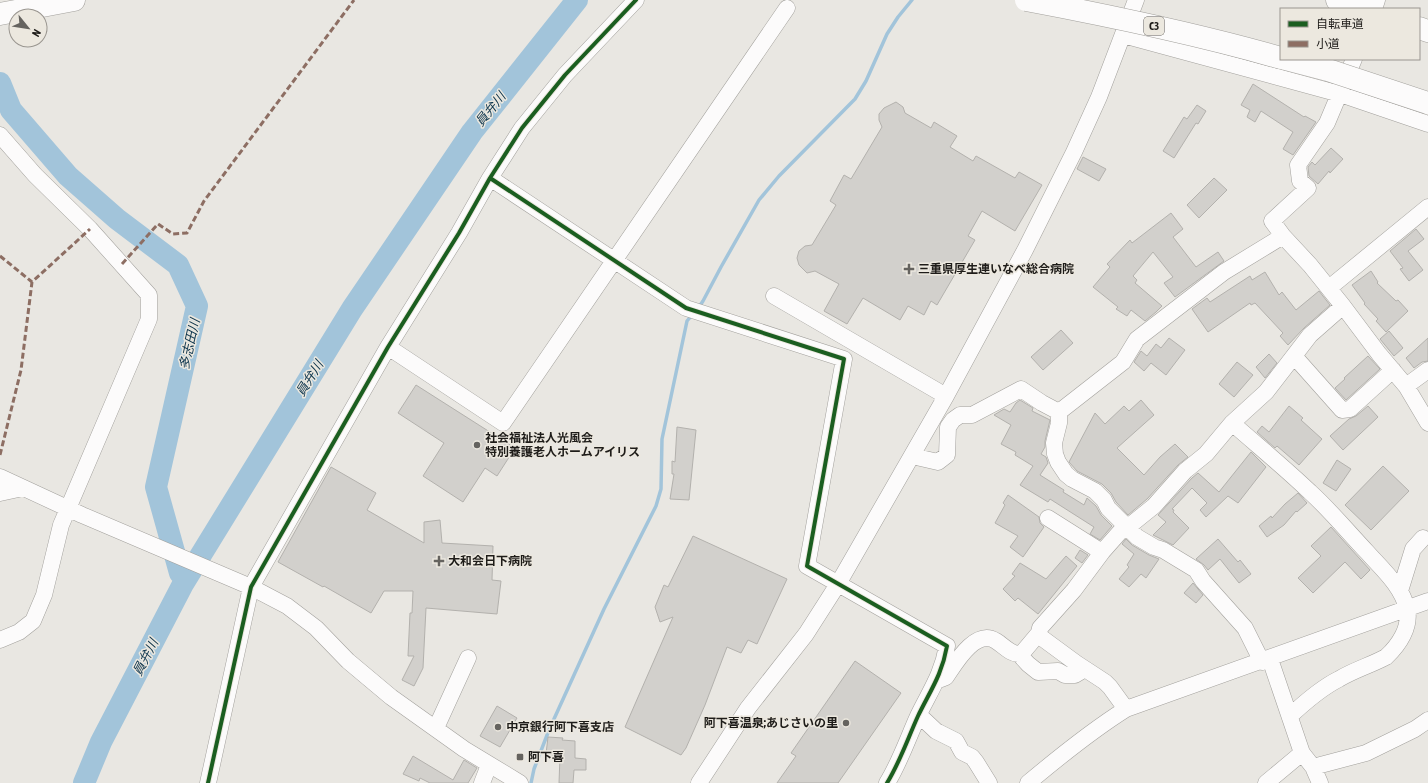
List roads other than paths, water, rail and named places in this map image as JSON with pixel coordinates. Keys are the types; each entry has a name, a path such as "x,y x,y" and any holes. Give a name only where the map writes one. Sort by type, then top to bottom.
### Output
{"highway":[{"name":"C3","path":"1026,0 1102,14 1186,33 1225,42 1280,58"},
{"path":"1337,0 1360,8"},
{"path":"0,14 64,2"},
{"path":"1290,60 1328,70 1428,103"}],"street":[{"path":"208,783 251,587 388,347 522,128 560,81 636,0"},
{"path":"699,783 748,708 806,634 838,584 946,396 1040,221 1099,97 1136,0"},
{"path":"388,347 503,423 787,8"},
{"path":"1123,35 1340,94 1428,124"},
{"path":"1354,60 1326,123 1298,165 1300,181 1308,188 1272,221 1283,236 1310,265 1344,306 1406,386 1428,423"},
{"path":"0,135 36,175 90,229 149,295 149,319 75,511 61,525 44,595 33,621 19,632 0,640"},
{"path":"490,178 686,308 844,359 807,566 947,646 945,659 937,681 887,783"},
{"path":"1329,288 1427,210"},
{"path":"1059,412 1124,362 1137,339 1224,272 1283,236"},
{"path":"774,296 946,396"},
{"path":"1019,654 1023,652 1039,633 1040,628 1074,590 1103,551 1127,526 1154,506 1185,471 1206,454 1232,423 1266,392 1310,335 1344,306"},
{"path":"1294,356 1342,410 1350,409 1393,370"},
{"path":"1406,386 1428,370"},
{"path":"912,456 938,462 947,455 948,427 953,420 960,415 972,415 1021,389 1059,412"},
{"path":"1059,412 1059,423 1054,443 1055,454 1058,462 1066,474 1072,479 1095,491 1104,500 1108,508 1137,537 1154,547 1163,550 1196,570 1203,581 1246,628 1266,660 1290,716 1302,753 1313,767 1320,783"},
{"path":"1232,423 1310,492 1385,572 1400,591 1407,609 1407,623 1402,639 1392,652 1386,657 1328,685 1309,698 1290,716"},
{"path":"0,477 251,587 287,606 316,628 348,661 391,697 464,749 518,782"},
{"path":"0,493 23,488"},
{"path":"1048,518 1097,550 1103,551"},
{"path":"1400,591 1413,549 1423,538"},
{"path":"1028,783 1078,741 1126,710 1428,602"},
{"path":"1039,633 1042,638 1076,664 1096,676 1110,687 1126,710"},
{"path":"937,681 946,677 969,645 985,638 992,638 1012,652 1019,654 1038,672 1058,671 1065,675 1075,675 1085,669"},
{"path":"436,728 468,658"},
{"path":"919,715 936,731 956,741 962,752 972,757 976,762 989,783"},
{"path":"1313,767 1366,753 1415,729 1428,720"},
{"path":"1266,783 1302,753"},
{"path":"482,783 489,765"}],"waterway":[{"name":"員弁川","path":"84,783 101,742 183,584 352,309 472,132 577,0"},
{"path":"699,307 759,200 779,176 855,99 866,81 887,34 898,17 912,0"},
{"name":"多志田川","path":"0,83 11,110 68,176 117,219 178,265 197,306 156,487 180,573"},
{"path":"531,783 534,769 549,730 604,609 656,506 661,489 662,439 687,321 692,315"}],"place":[{"name":"三重県厚生連いなべ総合病院","path":"909,269"},
{"name":"社会福祉法人光風会 特別養護老人ホームアイリス","path":"477,445"},
{"name":"大和会日下病院","path":"439,561"},
{"name":"阿下喜温泉;あじさいの里","path":"846,723"},
{"name":"中京銀行阿下喜支店","path":"498,727"},
{"name":"阿下喜","path":"520,757"}]}
